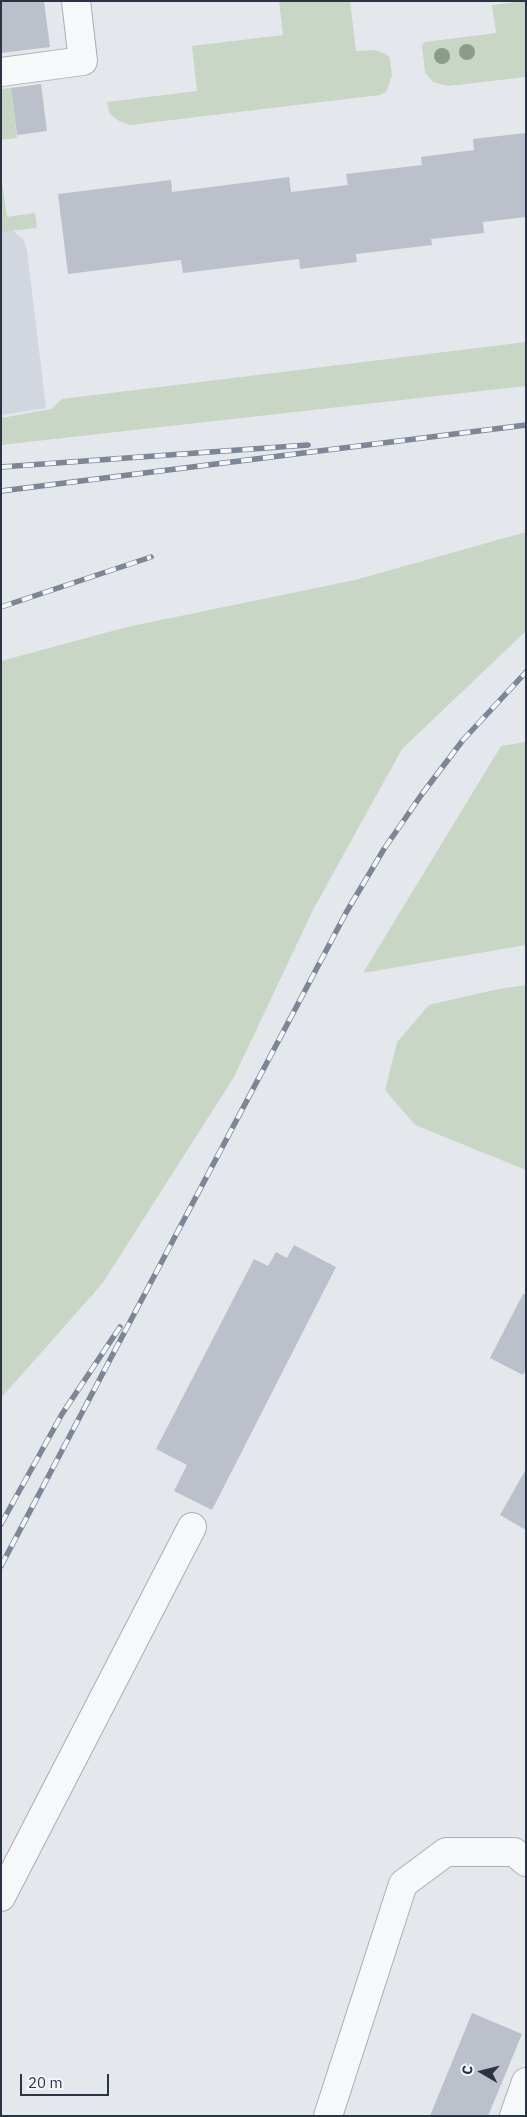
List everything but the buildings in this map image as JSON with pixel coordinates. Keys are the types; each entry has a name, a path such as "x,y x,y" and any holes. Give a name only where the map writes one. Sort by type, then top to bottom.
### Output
{"lane":[{"path":"1,72 83,61 76,1"},
{"path":"1,1896 192,1527"},
{"path":"328,2116 403,1884 446,1852 514,1852 526,1862"},
{"path":"514,2116 526,2082"}],"shaded area":[{"path":"1,221 24,240 27,251 46,408 1,415"}],"green space":[{"path":"279,1 350,1 356,51 375,50 386,54 390,58 392,76 386,92 380,95 130,125 119,121 110,114 107,102 197,91 192,46 283,35"},
{"path":"526,1 526,77 448,86 433,82 425,73 422,45 425,42 496,33 492,5"},
{"path":"11,88 17,138 1,140 1,89"},
{"path":"1,175 7,217 35,213 37,228 1,232"},
{"path":"526,342 526,386 1,445 1,418 51,409 62,399"},
{"path":"526,532 526,631 402,749 314,908 234,1077 102,1284 1,1398 1,661 127,627 355,580"},
{"path":"526,742 526,945 363,973 501,746"},
{"path":"526,985 526,1170 415,1125 385,1090 397,1042 429,1005 498,989"}],"railway":[{"path":"1,491 526,425"},
{"path":"1,467 308,445"},
{"path":"1,607 151,557"},
{"path":"1,1566 347,911 384,849 422,794 463,740 526,672"},
{"path":"1,1524 62,1414 120,1327"}]}
